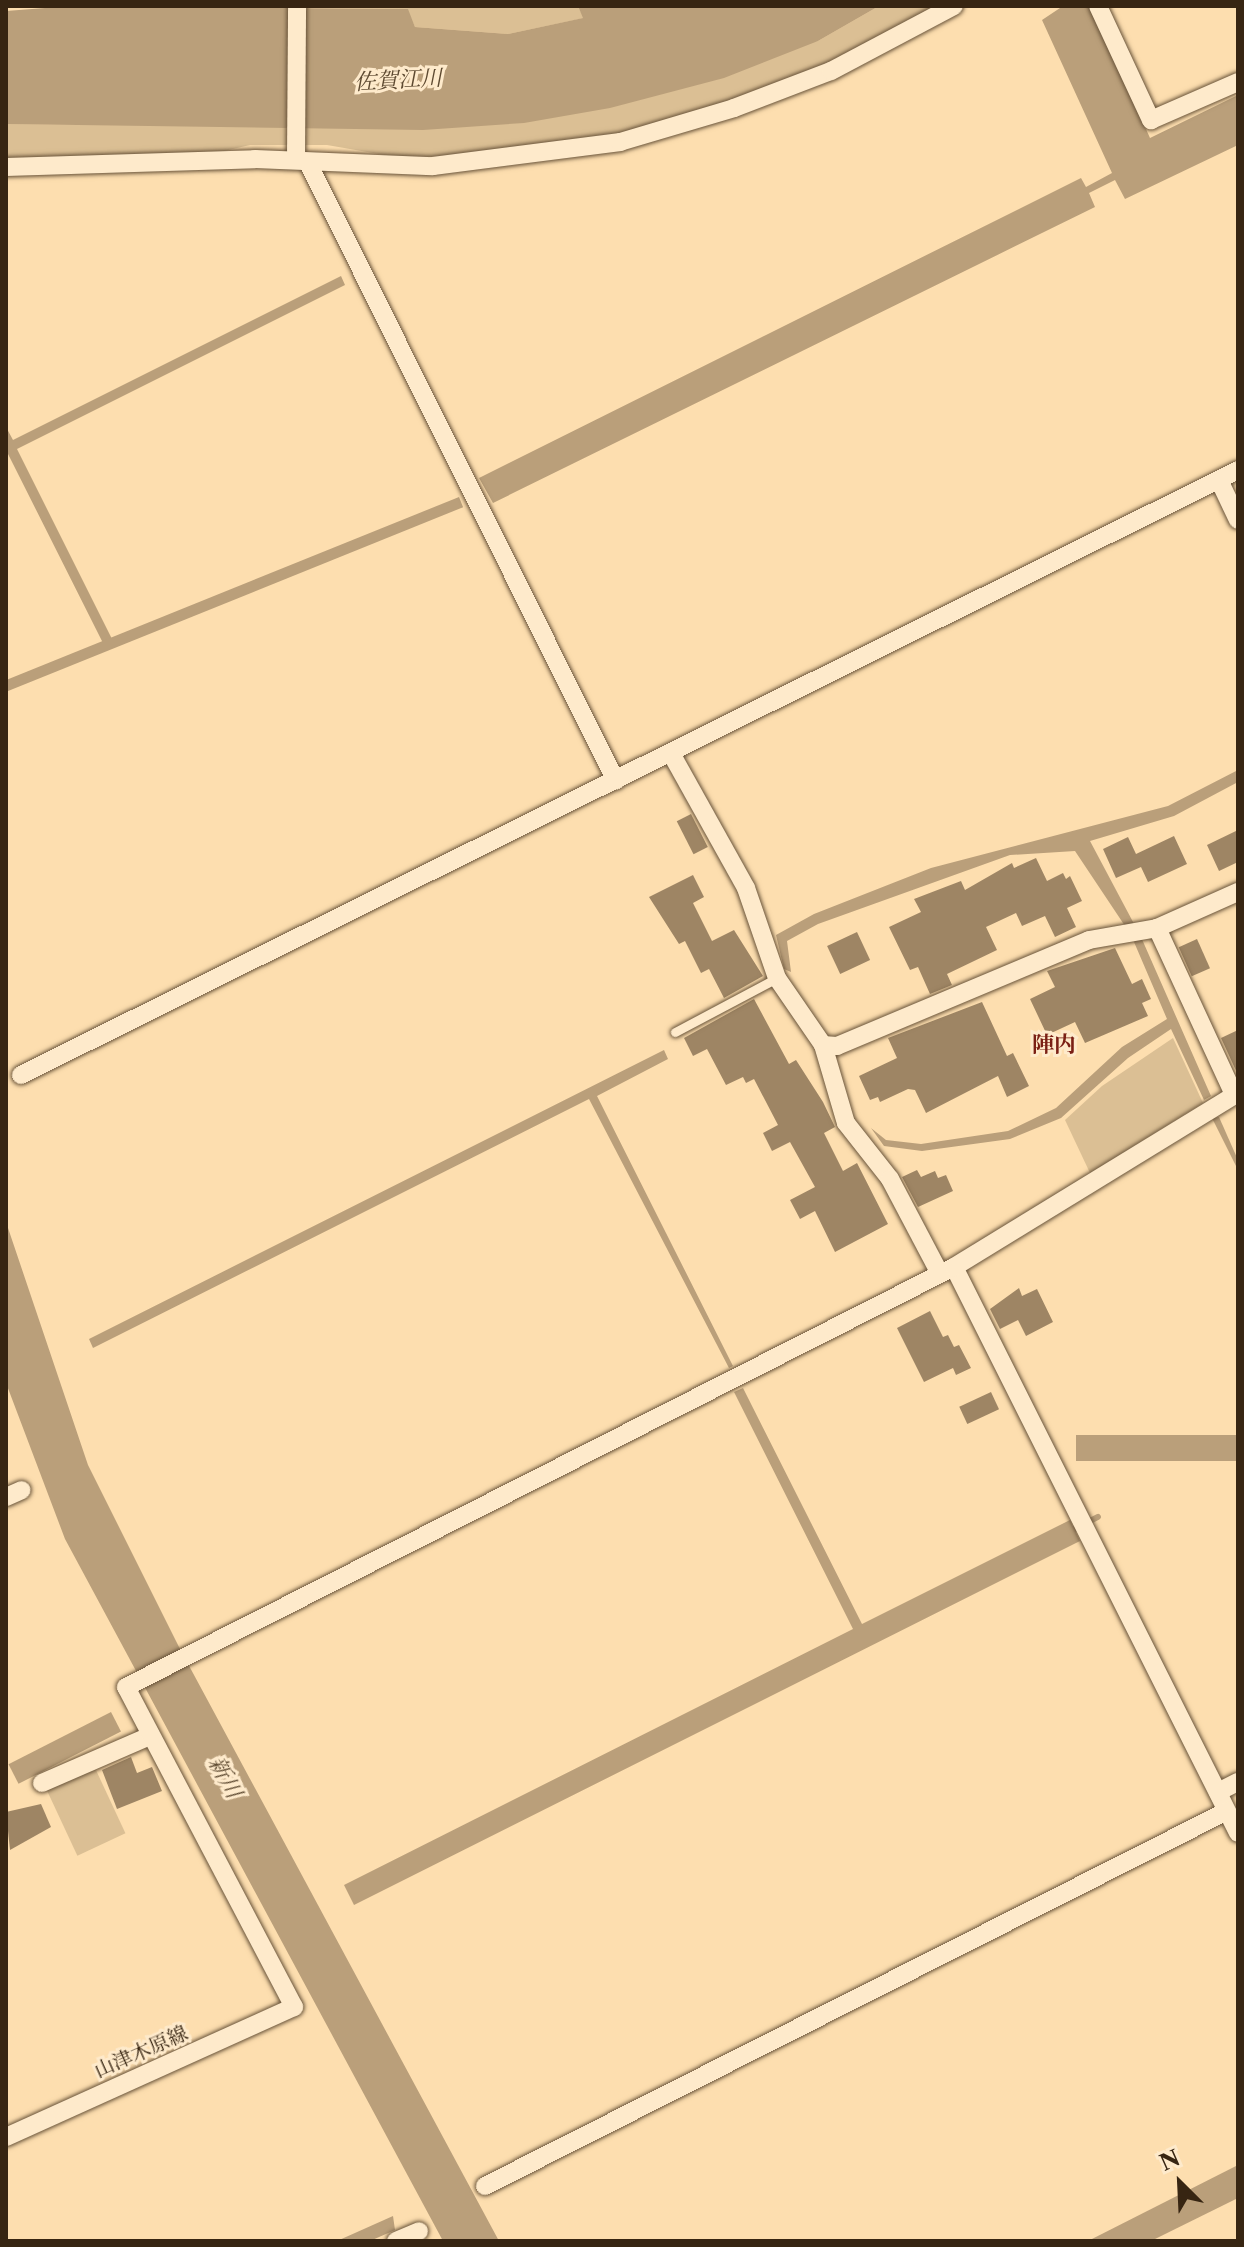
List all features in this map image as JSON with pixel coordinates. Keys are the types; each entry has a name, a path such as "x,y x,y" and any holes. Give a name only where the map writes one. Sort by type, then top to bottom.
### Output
{"street":[{"path":"297,6 302,161 616,781"},
{"path":"6,167 302,161 433,166 620,142 734,108 831,71 954,6"},
{"path":"1098,6 1151,120 1238,82"},
{"path":"21,1075 672,755 1238,470"},
{"path":"1219,480 1238,520"},
{"path":"672,755 746,888 777,978 823,1045 846,1123 890,1179 947,1271 1089,1534 1238,1833"},
{"path":"823,1045 837,1046 1089,940 1142,931 1238,892"},
{"path":"42,1783 150,1736 126,1687 947,1271 1236,1094 1142,931"},
{"name":"山津木原線","path":"6,2137 294,2007 150,1736"},
{"path":"1218,1792 1238,1782"},
{"path":"485,2186 1227,1811"},
{"path":"396,2241 419,2231"}],"lane":[{"path":"675,1032 777,978"}],"shaded area":[{"path":"112,6 578,6 584,18 508,34 415,27 407,9"},
{"path":"879,6 942,6 831,64 732,103 619,137 506,152 402,158 327,145 250,145 207,155 6,160 6,124 288,126 818,41"},
{"path":"1173,1038 1203,1103 1090,1173 1065,1120 1102,1086"},
{"path":"95,1768 125,1833 77,1856 47,1790"}],"water":[{"name":"佐賀江川","path":"71,6 408,9 415,27 508,34 583,18 578,6 879,6 818,41 724,78 610,108 524,123 423,130 6,124 6,11"},
{"path":"1063,6 1091,6 1150,138 1238,95 1238,145 1125,199 1115,180 1089,193 1095,207 493,503 479,478 1081,178 1086,187 1112,173 1042,20"},
{"path":"341,276 345,285 17,449 115,645 106,649 6,450 6,427 13,440"},
{"path":"459,497 463,507 6,692 6,680"},
{"path":"1238,770 1238,782 1174,816 1090,841 1141,937 1211,1096 1204,1100 1171,1029 1128,1058 1061,1118 1010,1139 922,1151 884,1146 871,1128 886,1140 921,1144 1008,1131 1056,1108 1122,1047 1167,1019 1131,935 1075,851 1010,855 818,924 787,941 791,972 784,969 776,935 814,914 931,868 1168,806"},
{"path":"664,1050 668,1059 597,1096 733,1366 729,1368 589,1099 93,1348 89,1339"},
{"path":"1219,1117 1238,1160 1238,1170 1212,1118"},
{"name":"新川","path":"6,1208 7,1225 88,1465 180,1649 499,2241 443,2241 65,1539 6,1383"},
{"path":"743,1388 862,1624 1070,1520 1080,1541 354,1905 344,1885 853,1629 734,1392"},
{"path":"1076,1435 1238,1435 1238,1461 1076,1461"},
{"path":"111,1712 121,1732 19,1784 9,1764"},
{"path":"1238,2165 1238,2198 1151,2241 1088,2241"},
{"path":"393,2216 395,2230 370,2241 337,2241"}],"building":[{"path":"691,814 708,847 694,854 677,821"},
{"path":"1238,830 1238,862 1219,871 1207,845"},
{"path":"1174,836 1187,864 1148,882 1141,867 1116,878 1103,849 1128,837 1136,854"},
{"path":"1036,858 1047,881 1063,873 1066,879 1070,876 1082,901 1067,908 1076,927 1055,937 1045,916 1022,926 1016,913 986,927 997,950 947,974 952,985 930,994 918,967 910,970 889,927 921,912 914,899 961,881 965,890 1012,863 1014,868"},
{"path":"693,875 704,897 693,903 712,941 734,930 763,976 724,998 709,969 701,973 685,941 679,944 649,897"},
{"path":"857,932 870,960 840,974 827,946"},
{"path":"1197,939 1210,968 1192,976 1179,947"},
{"path":"1115,948 1132,984 1142,979 1151,999 1142,1003 1148,1016 1085,1043 1075,1022 1047,1035 1030,999 1055,987 1047,971"},
{"path":"754,999 789,1064 796,1060 823,1102 835,1127 824,1133 843,1171 857,1163 888,1224 835,1252 815,1211 800,1219 790,1200 815,1187 790,1142 772,1151 763,1133 778,1125 754,1079 746,1083 743,1077 726,1085 707,1049 693,1056 684,1038"},
{"path":"982,1002 1007,1056 1013,1053 1029,1086 1007,1097 998,1076 926,1113 915,1090 908,1089 880,1102 878,1097 870,1100 859,1076 897,1058 888,1038"},
{"path":"1238,1030 1238,1075 1221,1038"},
{"path":"917,1170 921,1177 935,1171 938,1178 946,1175 953,1191 918,1207 902,1177"},
{"path":"1019,1288 1022,1296 1037,1289 1053,1322 1026,1336 1018,1320 1000,1329 990,1309"},
{"path":"930,1311 943,1337 948,1335 954,1347 959,1345 971,1368 956,1375 953,1368 924,1382 897,1328"},
{"path":"991,1392 999,1409 967,1424 959,1407"},
{"path":"131,1757 137,1773 152,1767 162,1791 117,1809 102,1770"},
{"path":"41,1804 51,1827 10,1850 6,1812"}],"waterway":[{"path":"1075,1529 1098,1517"}],"district":[{"name":"陣内","path":"1054,1045"}]}
